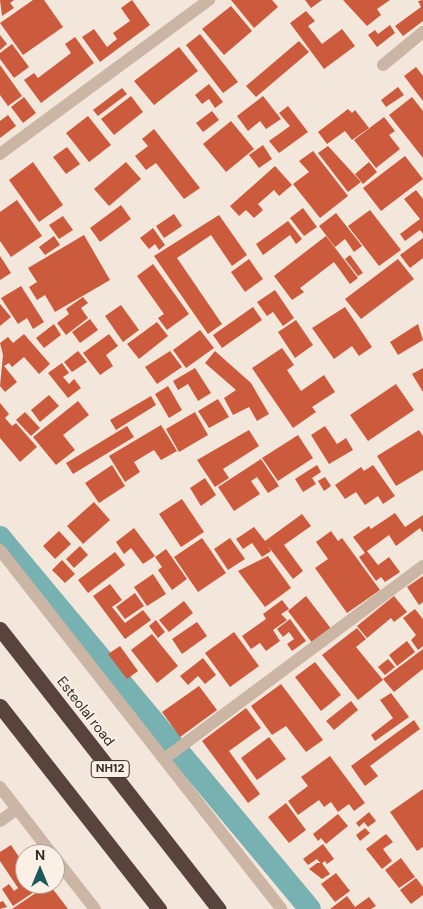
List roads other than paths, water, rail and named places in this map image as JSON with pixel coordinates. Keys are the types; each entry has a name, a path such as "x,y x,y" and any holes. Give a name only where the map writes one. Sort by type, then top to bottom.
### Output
{"highway":[{"name":"Esteolal road","path":"0,629 219,909"},
{"path":"0,706 159,909"}],"street":[{"path":"0,154 209,0"},
{"path":"384,65 423,32"},
{"path":"0,550 173,752 281,909"},
{"path":"173,752 423,566"},
{"path":"0,787 44,844"},
{"path":"0,821 17,809"},
{"path":"65,871 95,909"}],"waterway":[{"path":"0,537 310,909"}]}
